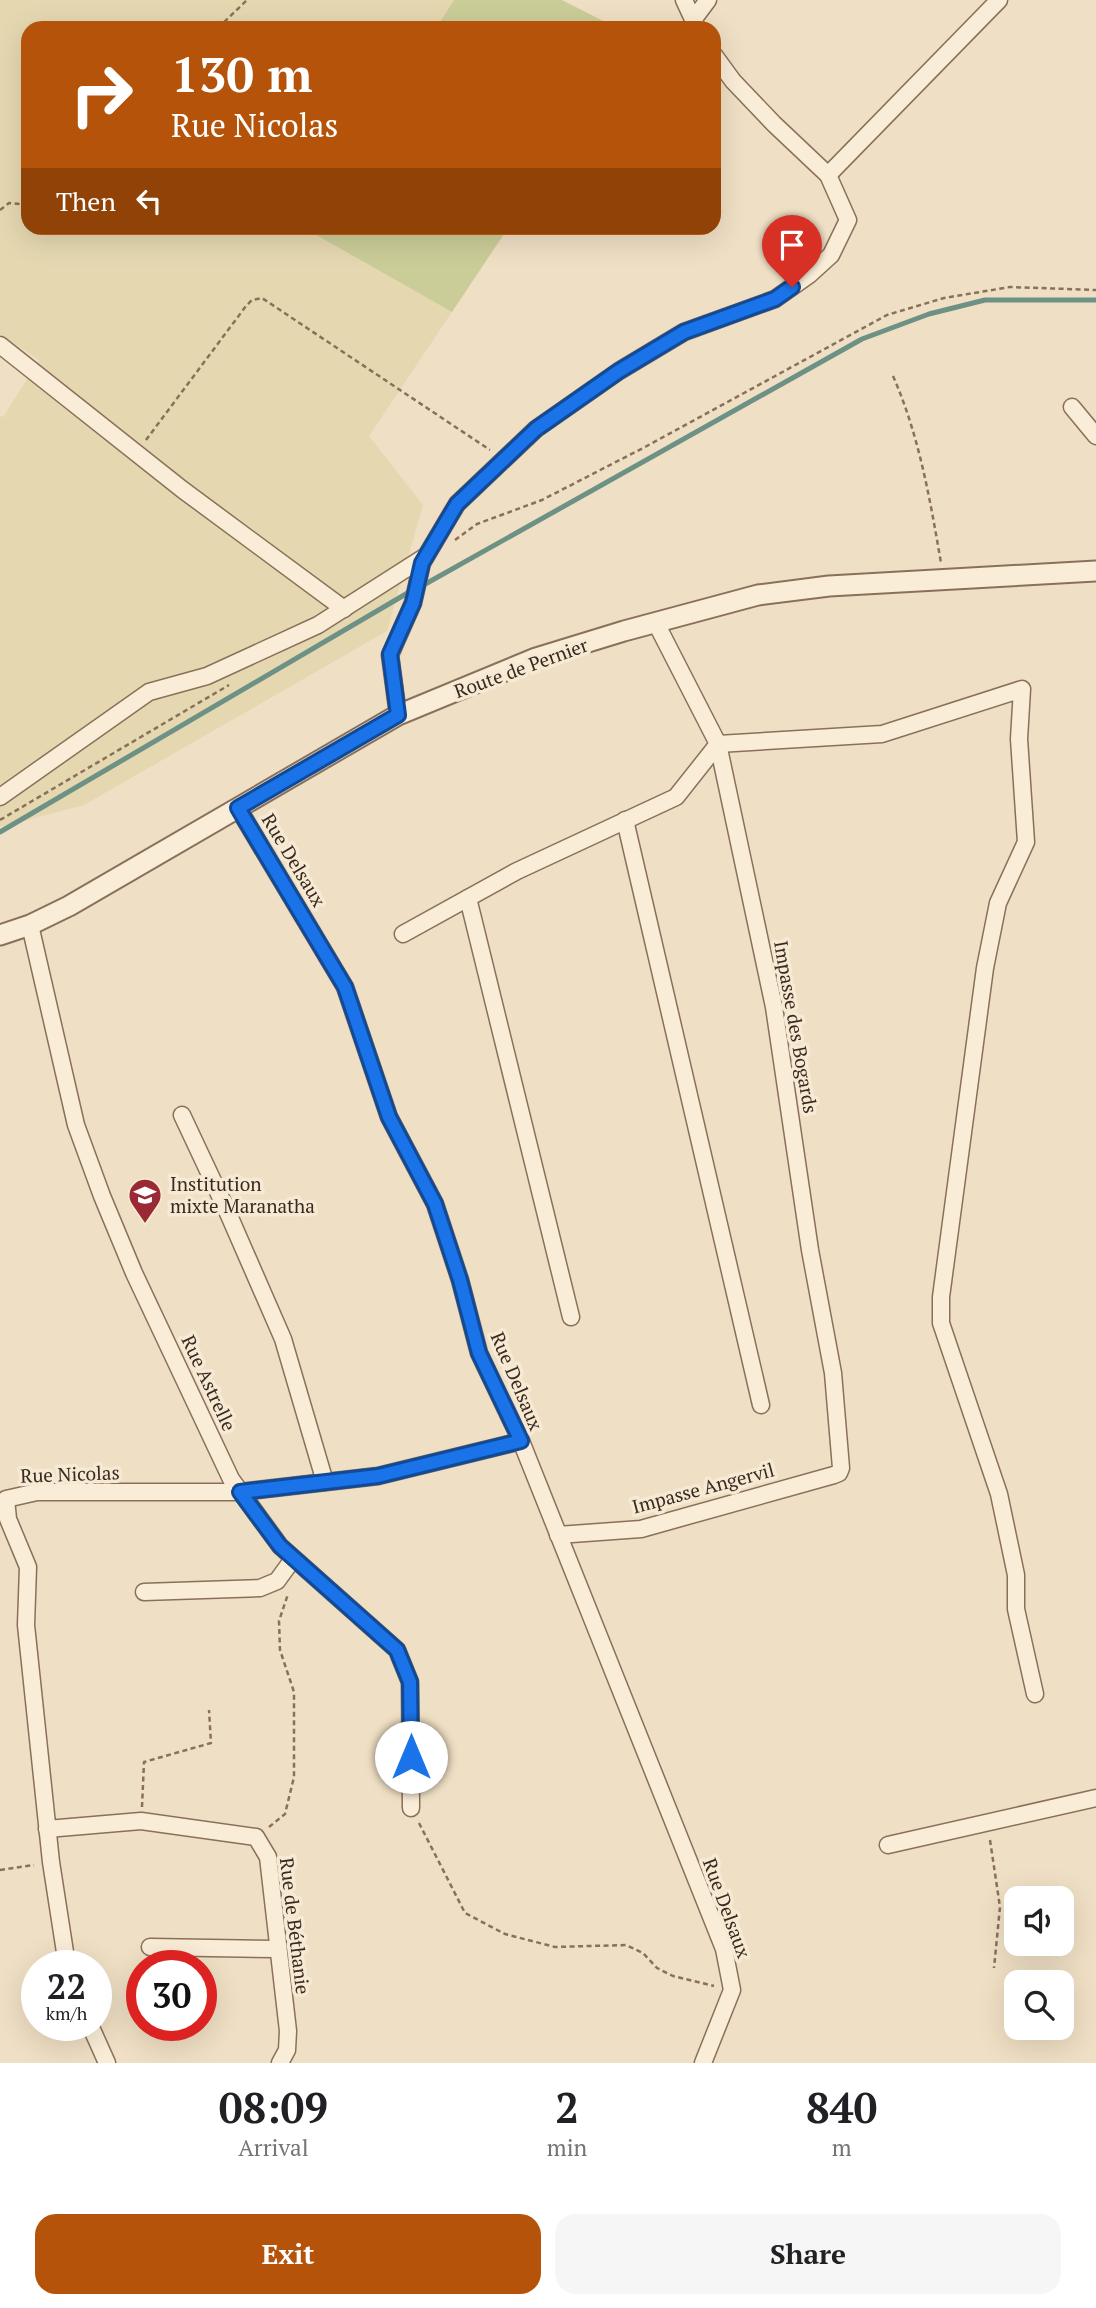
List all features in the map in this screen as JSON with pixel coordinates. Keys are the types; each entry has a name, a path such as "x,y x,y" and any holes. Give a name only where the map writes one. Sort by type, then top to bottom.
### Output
{"street":[{"path":"684,0 694,21"},
{"path":"697,21 708,0"},
{"path":"828,175 999,0"},
{"path":"398,715 390,654 413,603 424,559 457,504 536,429 619,371 684,332 775,299 831,256 848,220 828,175 774,124 721,65"},
{"path":"0,345 136,453 344,609"},
{"path":"1072,407 1096,436"},
{"path":"0,797 149,692 228,668 318,625 424,559"},
{"name":"Route de Pernier","path":"0,935 30,925 69,906 398,715 536,658 758,595 829,586 1096,571"},
{"name":"Impasse des Bogards","path":"656,623 718,744 774,1007 810,1250 833,1373 840,1454"},
{"path":"403,934 517,871 676,797 718,744 882,734 1022,689 1019,739 1026,842 998,903 985,968 941,1297 941,1323 999,1494 1016,1575 1016,1609 1035,1694"},
{"name":"Rue Delsaux","path":"238,808 345,987 389,1117 435,1204 460,1280 479,1353 521,1441 723,1949 732,1990"},
{"path":"625,820 761,1405"},
{"path":"468,898 571,1317"},
{"name":"Rue Astrelle","path":"30,925 76,1125 134,1273 232,1479 280,1546 397,1650 410,1682 411,1808"},
{"path":"182,1115 283,1339 325,1482"},
{"name":"Rue Nicolas","path":"65,1950 47,1829 26,1625 27,1567 4,1519 6,1499 37,1493 240,1492 378,1476 521,1441"},
{"name":"Impasse Angervil","path":"558,1535 641,1529 834,1475 839,1473 841,1468 840,1454"},
{"path":"144,1592 260,1588 277,1581 293,1559"},
{"path":"888,1845 1096,1798"},
{"path":"47,1829 141,1821 256,1838"},
{"name":"Rue de Béthanie","path":"256,1838 268,1857 288,2031 286,2050 280,2063"},
{"path":"150,1947 277,1949"},
{"path":"703,2063 732,1990"},
{"path":"97,2041 107,2063"}],"path":[{"path":"225,21 247,0"},
{"path":"0,210 9,203 21,204"},
{"path":"455,540 477,524 542,500 645,447 887,315 944,298 1010,287 1096,290"},
{"path":"136,453 246,306 252,300 262,298 504,459"},
{"path":"893,376 918,445 944,580"},
{"path":"0,820 235,682"},
{"path":"256,1838 285,1814 294,1777 294,1692 280,1650 279,1621"},
{"path":"141,1821 144,1762 211,1743 209,1710"},
{"path":"411,1808 465,1913 505,1934 555,1947 626,1945 643,1952 657,1968 673,1976 732,1990"},
{"path":"986,1823 1000,1907 994,1968"},
{"path":"0,1870 51,1862"}],"shaded area":[{"path":"0,0 454,0 440,21 21,21 21,235 316,235 452,312 369,436 423,505 387,631 84,805 0,827 0,416 3,417 39,360 0,334"}],"green space":[{"path":"454,0 562,0 603,21 440,21"},
{"path":"316,235 503,235 452,312"}],"waterway":[{"path":"420,587 862,339 929,314 985,300 1096,300"},
{"path":"0,832 411,591"}],"place":[{"name":"Institution mixte Maranatha","path":"145,1225"}],"route":[{"path":"411,1757 410,1682 397,1650 280,1546 240,1492 378,1476 521,1441 479,1353 460,1280 435,1204 389,1117 345,987 238,808 398,715 390,654 413,603 422,563 457,504 488,474 536,429 619,371 684,332 775,299 792,287"}]}
